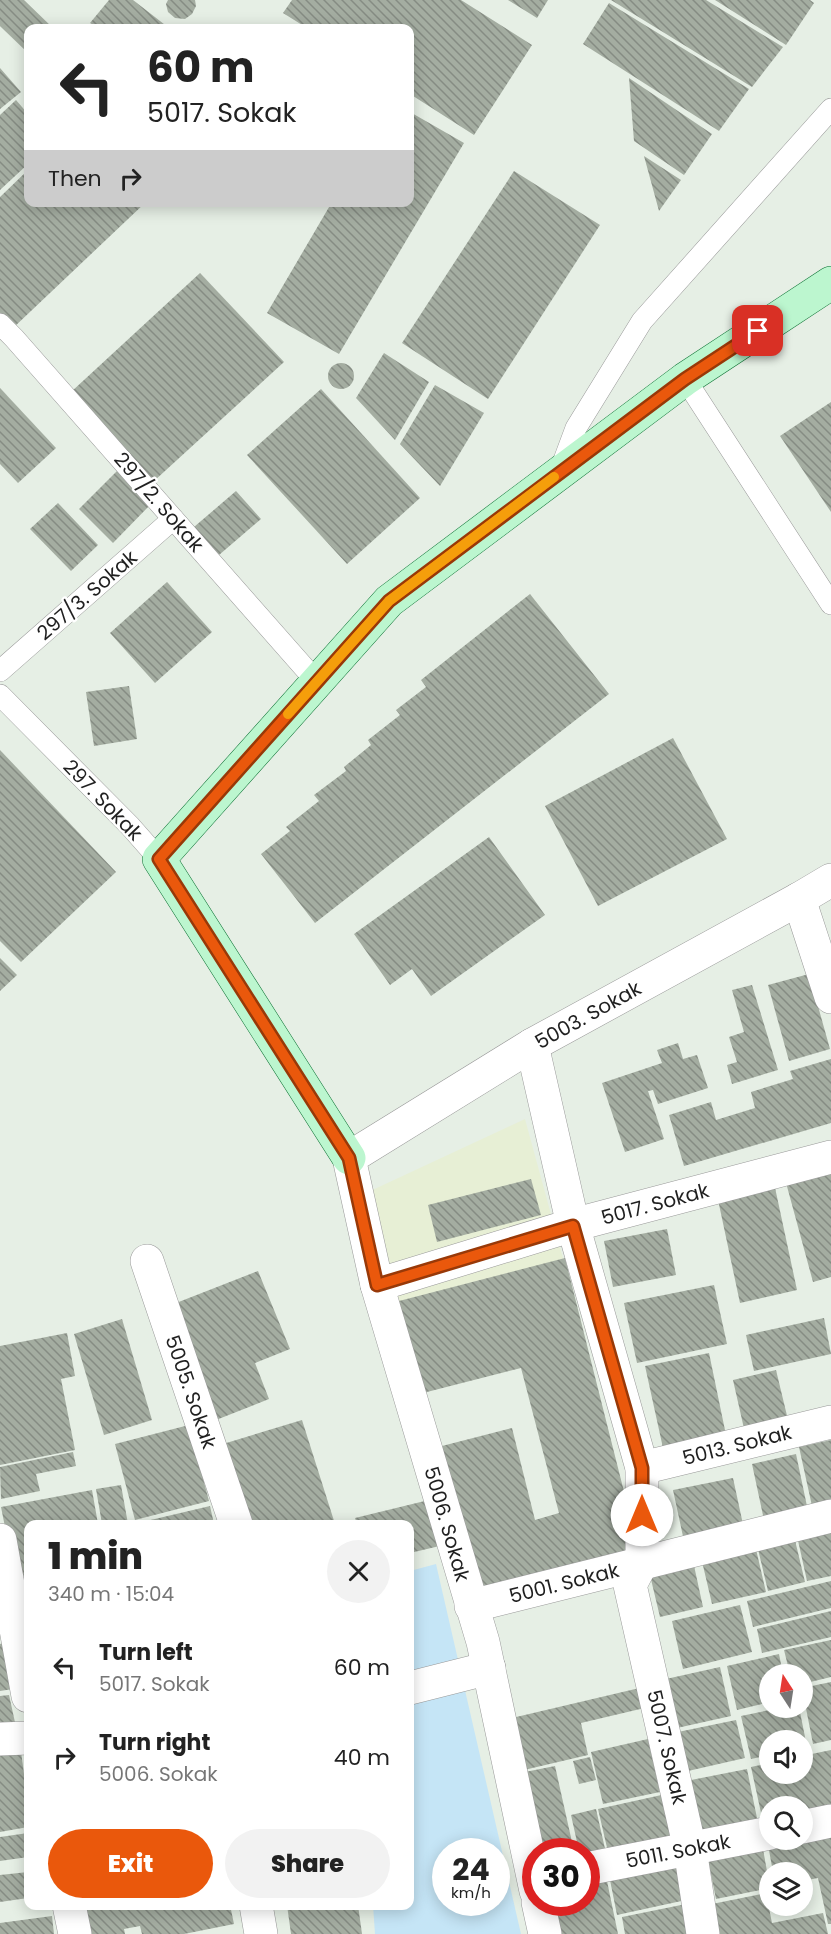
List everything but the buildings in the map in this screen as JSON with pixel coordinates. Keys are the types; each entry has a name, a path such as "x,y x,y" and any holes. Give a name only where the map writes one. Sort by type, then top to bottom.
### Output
{"street":[{"path":"159,859 389,601 685,379 831,283"},
{"name":"297. Sokak","path":"159,859 349,1158"},
{"name":"5003. Sokak","path":"349,1158 532,1045 831,880"},
{"path":"799,899 831,997"},
{"path":"532,1045 573,1226 642,1468 642,1563"},
{"name":"5017. Sokak","path":"377,1285 573,1226 831,1157"},
{"name":"5006. Sokak","path":"349,1158 377,1285 483,1642 525,1838"},
{"name":"5005. Sokak","path":"147,1261 235,1520"},
{"name":"5013. Sokak","path":"642,1468 831,1422"},
{"name":"5001. Sokak","path":"471,1606 831,1516"},
{"path":"0,1540 24,1674"},
{"name":"5007. Sokak","path":"642,1563 630,1585 690,1849 703,1934"},
{"path":"414,1687 489,1668"},
{"path":"0,1739 24,1738"},
{"path":"813,1825 831,1821"},
{"name":"5011. Sokak","path":"600,1866 759,1835"},
{"path":"70,1910 75,1934"},
{"path":"257,1910 261,1934"},
{"name":"5006. Sokak","path":"541,1916 545,1934"}],"lane":[{"path":"560,473 576,428 642,321 831,109"},
{"name":"297/2. Sokak","path":"5,338 173,519 316,681"},
{"path":"685,379 831,604"},
{"name":"297/3. Sokak","path":"0,672 173,519"},
{"name":"297. Sokak","path":"0,695 130,826 159,859"}],"shaded area":[{"path":"525,1119 573,1295 411,1395 366,1193"},
{"path":"436,1564 499,1838 432,1838 432,1916 510,1916 510,1886 521,1934 375,1934 373,1910 414,1910 414,1570"}],"slow traffic":[{"path":"288,714 389,601 554,477"}],"route":[{"path":"642,1515 642,1468 573,1226 377,1285 349,1158 159,859 389,601 685,379 758,331"}]}
